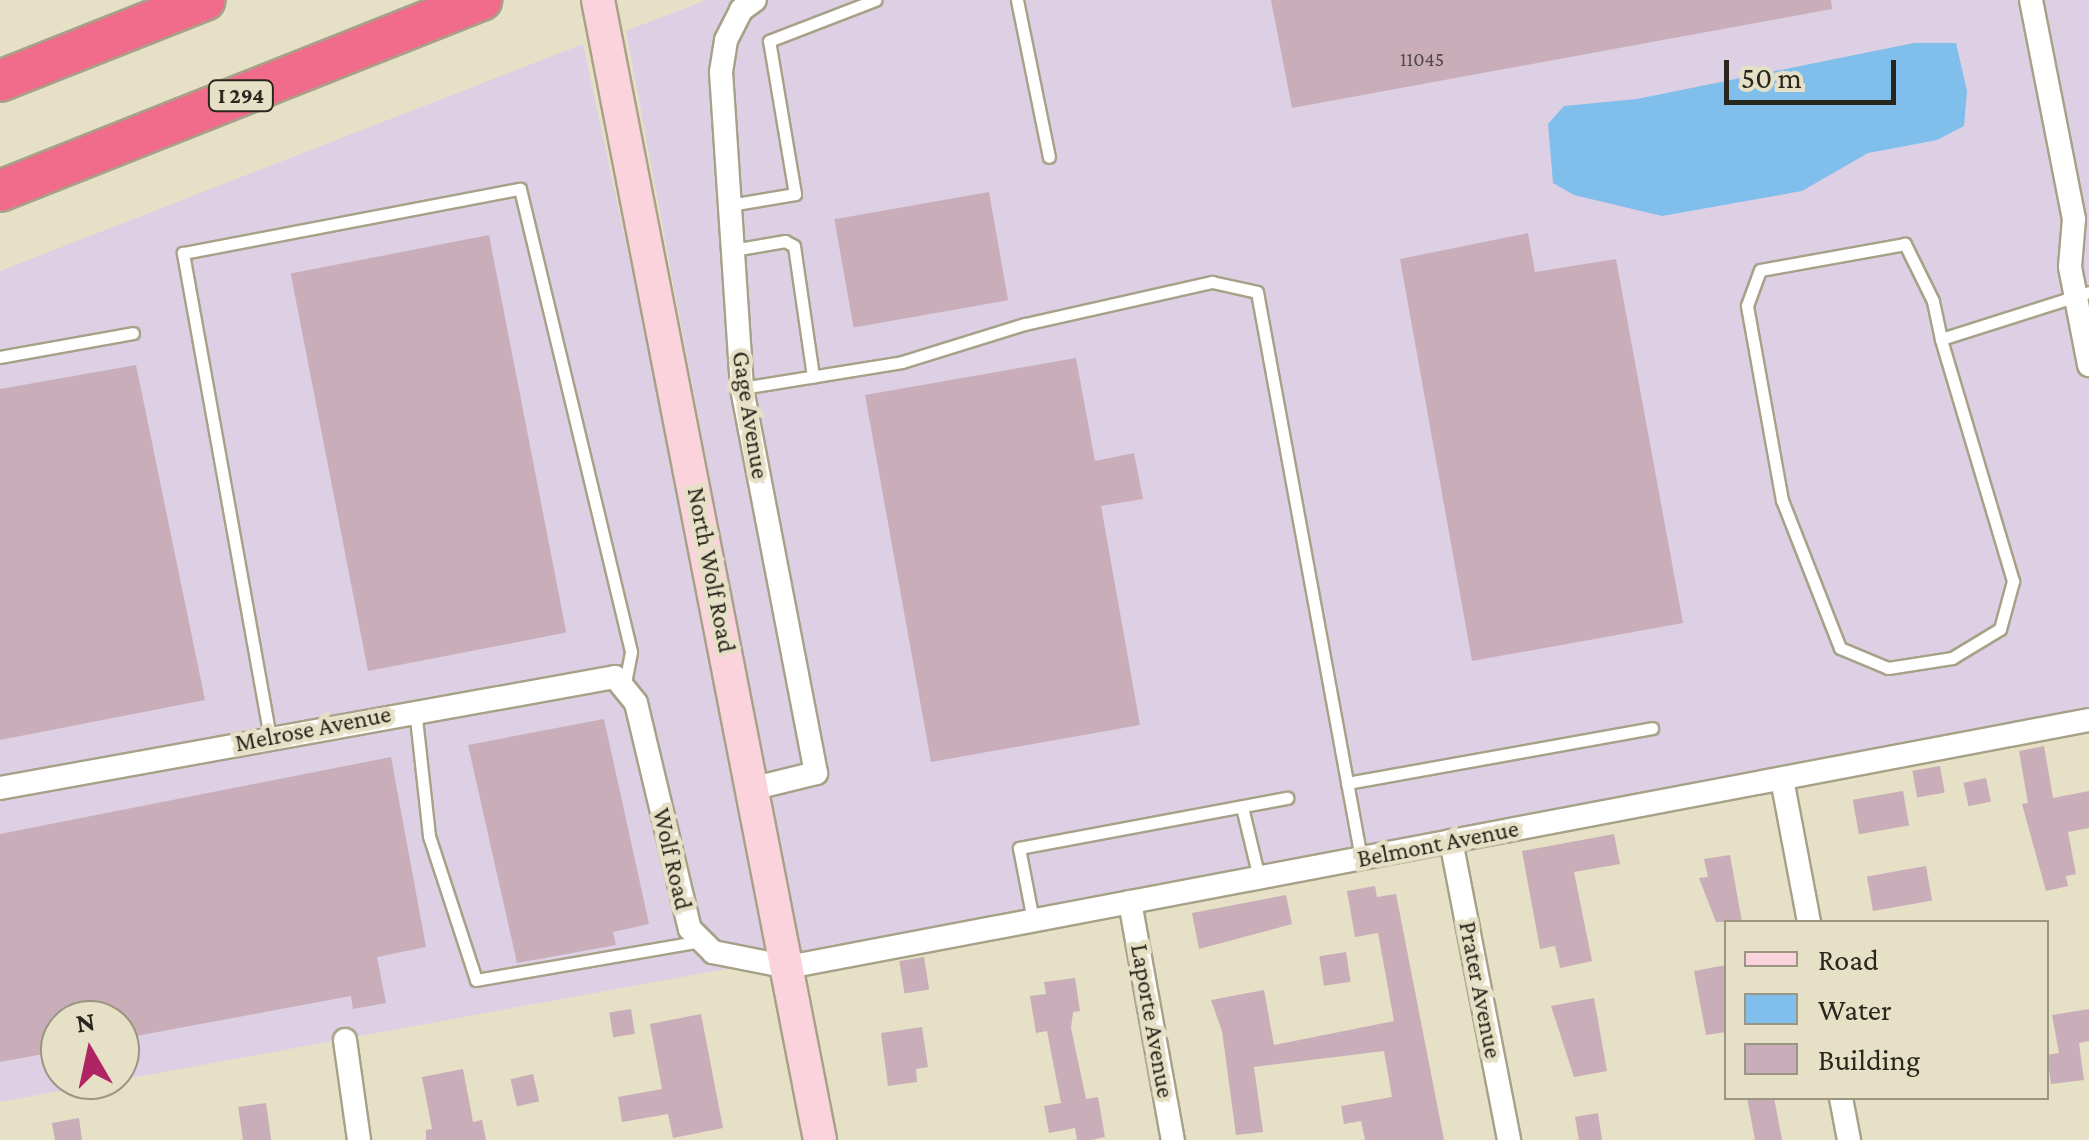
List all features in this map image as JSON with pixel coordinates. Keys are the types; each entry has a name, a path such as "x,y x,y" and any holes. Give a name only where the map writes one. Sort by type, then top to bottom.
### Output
{"highway":[{"path":"0,81 205,0"},
{"name":"I 294","path":"0,191 481,0"}],"main road":[{"name":"North Wolf Road","path":"600,10 755,788 820,1140"}],"street":[{"name":"Gage Avenue","path":"755,0 726,40 722,72 742,388 816,773 755,788"},
{"path":"2030,0 2082,218 2080,265 2089,365"},
{"name":"Melrose Avenue","path":"0,788 602,674 625,684"},
{"name":"Wolf Road","path":"625,684 636,703 682,906 697,942 714,952 788,967"},
{"name":"Belmont Avenue","path":"788,967 2089,720"},
{"path":"1782,778 1808,920"},
{"name":"Prater Avenue","path":"1452,841 1509,1140"},
{"name":"Laporte Avenue","path":"1130,902 1173,1140"},
{"path":"345,1040 359,1140"},
{"path":"1841,1100 1849,1140"}],"lane":[{"path":"730,206 795,194 769,41 875,0"},
{"path":"1017,0 1049,157"},
{"path":"270,737 183,253 520,189 632,652 625,684"},
{"path":"733,250 785,241 794,246 814,377"},
{"path":"1905,244 1933,301 1941,339 2013,581 2000,629 1952,658 1888,668 1840,648 1790,518 1747,306 1760,270 1905,244"},
{"path":"742,388 902,362 1025,324 1212,282 1258,292 1360,858"},
{"path":"1941,339 2082,293"},
{"path":"0,357 133,333"},
{"path":"415,710 429,836 476,980 697,942"},
{"path":"1347,783 1652,728"},
{"path":"1033,920 1019,848 1287,798"},
{"path":"1242,807 1260,878"}],"shaded area":[{"path":"706,0 2089,0 2089,708 799,955 626,31"},
{"path":"583,44 780,959 140,1076 140,1000 40,1000 40,1095 0,1102 0,271"}],"water":[{"path":"1914,43 1956,43 1967,91 1964,126 1937,140 1868,153 1802,191 1662,216 1574,195 1553,183 1548,124 1564,106 1637,99"}],"building":[{"path":"1271,0 1831,0 1832,9 1292,108"},
{"path":"989,192 1008,300 853,328 834,219"},
{"path":"1528,233 1535,272 1616,259 1683,623 1472,661 1400,259"},
{"path":"489,235 566,633 368,671 291,274"},
{"path":"1076,358 1095,461 1134,453 1143,499 1101,506 1140,725 931,762 865,395"},
{"path":"136,365 205,700 0,740 0,389"},
{"path":"604,719 649,924 613,932 616,945 517,963 468,745"},
{"path":"2044,746 2053,798 2089,791 2089,828 2068,832 2076,874 2066,876 2068,886 2046,891 2022,804 2028,803 2019,751"},
{"path":"391,757 426,947 377,957 386,1003 353,1009 351,996 140,1035 140,1000 40,1000 40,1055 0,1062 0,834"},
{"path":"1940,766 1945,793 1917,797 1912,771"},
{"path":"1986,778 1991,801 1968,806 1964,783"},
{"path":"1903,791 1909,825 1859,834 1853,800"},
{"path":"1614,834 1620,864 1574,872 1592,961 1560,968 1555,946 1540,949 1522,851"},
{"path":"1730,855 1742,920 1716,922 1699,878 1708,877 1704,859"},
{"path":"1926,866 1932,900 1873,911 1867,876"},
{"path":"1375,886 1377,897 1396,894 1444,1140 1365,1140 1361,1121 1344,1124 1341,1106 1392,1097 1384,1051 1254,1067 1263,1132 1236,1135 1222,1031 1211,1000 1264,990 1274,1045 1394,1021 1378,933 1355,937 1347,891"},
{"path":"1286,895 1292,924 1199,949 1192,913"},
{"path":"1346,952 1351,982 1324,986 1319,956"},
{"path":"924,957 929,990 904,994 899,961"},
{"path":"1724,965 1724,1032 1706,1035 1694,971"},
{"path":"1075,978 1080,1011 1073,1012 1071,1028 1086,1099 1098,1097 1105,1137 1091,1140 1077,1140 1075,1128 1049,1133 1044,1106 1061,1103 1047,1031 1036,1033 1030,996 1046,994 1044,982"},
{"path":"1594,998 1607,1071 1574,1077 1551,1006"},
{"path":"631,1009 635,1034 613,1037 609,1012"},
{"path":"2089,1009 2089,1041 2079,1043 2084,1080 2051,1084 2049,1055 2059,1053 2052,1015"},
{"path":"701,1014 723,1128 673,1138 668,1114 622,1122 618,1097 662,1089 650,1024"},
{"path":"922,1027 928,1067 916,1069 917,1082 888,1086 881,1033"},
{"path":"463,1069 473,1122 482,1120 486,1140 426,1140 426,1130 432,1129 422,1077"},
{"path":"533,1074 539,1101 517,1106 511,1079"},
{"path":"1747,1100 1774,1100 1782,1140 1755,1140"},
{"path":"266,1103 271,1140 243,1140 238,1107"},
{"path":"1598,1113 1602,1140 1579,1140 1575,1117"},
{"path":"79,1118 82,1140 55,1140 52,1123"}]}
